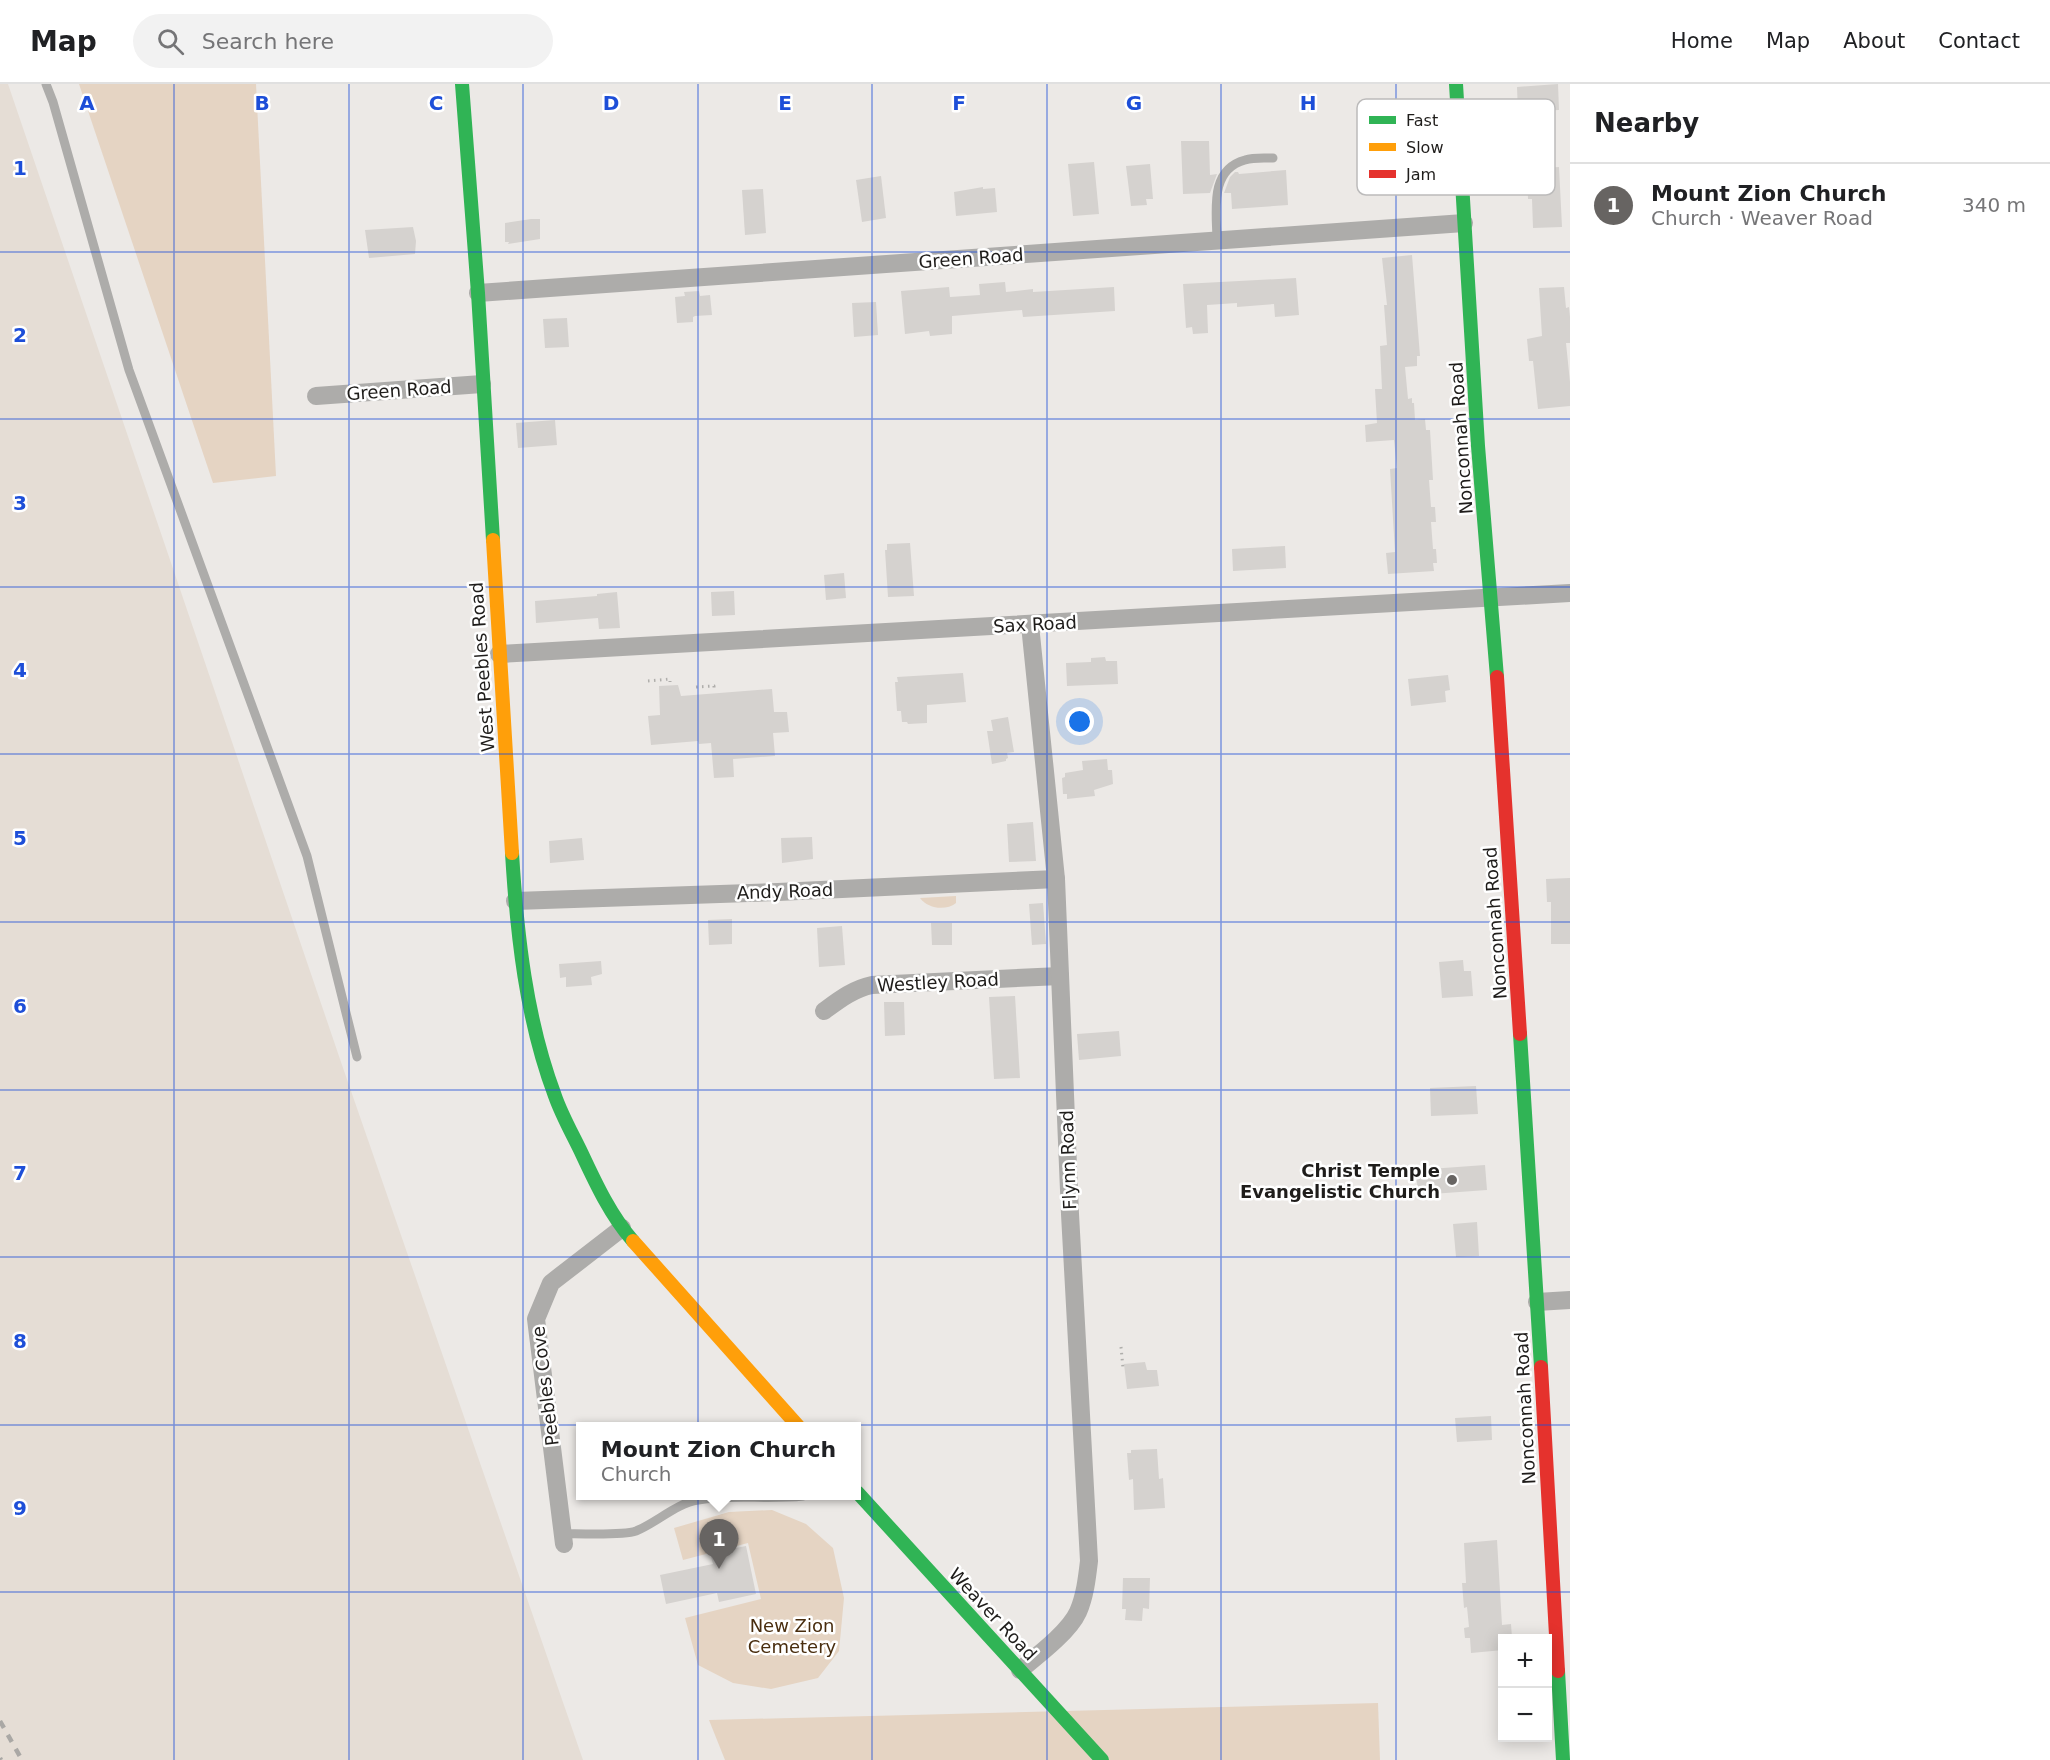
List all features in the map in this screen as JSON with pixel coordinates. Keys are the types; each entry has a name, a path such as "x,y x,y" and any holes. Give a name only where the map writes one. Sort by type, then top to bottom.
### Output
{"main road":[{"name":"West Peebles Road","path":"462,84 478,293 515,901 529,1004 546,1073 591,1176 622,1228"},
{"name":"Nonconnah Road","path":"1456,84 1457,99"},
{"name":"Nonconnah Road","path":"1462,195 1478,446 1492,598 1537,1302 1564,1679 1563,1760"},
{"path":"622,1228 794,1422"},
{"name":"Weaver Road","path":"861,1496 1102,1760"}],"street":[{"name":"Green Road","path":"478,293 1464,223"},
{"name":"Green Road","path":"316,396 482,384"},
{"name":"Sax Road","path":"499,654 1570,593"},
{"name":"Flynn Road","path":"1020,1670 1050,1644 1077,1614 1084,1594 1089,1561 1070,1214 1056,879 1030,625"},
{"name":"Andy Road","path":"515,901 1056,879"},
{"name":"Westley Road","path":"824,1011 843,997 860,988 872,985 1060,976"},
{"name":"Peebles Cove","path":"564,1539 536,1319 551,1283 622,1228"},
{"path":"1537,1302 1570,1300"}],"lane":[{"path":"46,84 129,370 307,856 357,1057"},
{"path":"1217,242 1216,199 1219,181 1225,172 1244,160 1273,158"},
{"path":"564,1539 633,1532 695,1500"}],"path":[{"path":"648,681 670,679 670,682"},
{"path":"696,687 714,686 714,688"},
{"path":"1120,1347 1123,1368"}],"shaded area":[{"path":"0,84 8,84 342,1065 583,1760 0,1760"}],"green space":[{"path":"79,84 256,84 276,476 213,483"},
{"path":"956,896 956,903 942,908 932,907 920,898"},
{"name":"New Zion Cemetery","path":"772,1510 806,1524 833,1548 844,1598 839,1651 818,1678 771,1689 733,1683 698,1665 685,1618 761,1599 748,1543 683,1560 674,1528 729,1512"},
{"path":"1378,1703 1380,1760 725,1760 709,1720"}],"building":[{"path":"1558,84 1559,110 1555,110 1555,99 1517,99 1517,87"},
{"path":"1181,141 1209,141 1210,175 1217,174 1210,193 1183,194"},
{"path":"1094,162 1099,214 1073,216 1068,164"},
{"path":"1150,164 1153,199 1146,199 1147,205 1131,206 1126,166"},
{"path":"1555,167 1559,167 1562,227 1533,228 1532,199 1528,199 1528,195 1555,195"},
{"path":"1286,170 1288,205 1232,209 1231,193 1224,193 1230,177 1235,172 1239,174"},
{"path":"881,176 886,218 862,222 856,180"},
{"path":"983,187 983,189 995,188 997,212 956,216 954,192"},
{"path":"763,189 766,233 745,235 742,190"},
{"path":"540,219 540,239 508,244 509,242 505,242 505,223"},
{"path":"413,227 416,241 415,254 369,258 365,230"},
{"path":"1412,255 1420,356 1417,356 1417,366 1405,367 1408,399 1412,398 1412,403 1414,403 1415,420 1425,419 1426,430 1430,430 1433,480 1429,480 1431,507 1435,507 1436,522 1431,522 1433,549 1436,549 1437,563 1433,563 1434,571 1388,574 1386,553 1395,552 1390,469 1397,468 1394,440 1366,442 1365,425 1377,423 1375,389 1382,389 1380,346 1387,345 1384,305 1387,305 1382,258"},
{"path":"1296,278 1299,315 1275,317 1274,304 1237,307 1237,303 1207,305 1208,333 1193,334 1192,327 1186,328 1183,284"},
{"path":"1005,282 1006,292 1114,287 1115,311 1023,317 1022,310 952,316 952,334 930,336 929,331 905,334 901,291 949,287 950,297 980,295 979,284"},
{"path":"1564,287 1566,308 1569,307 1570,317 1570,343 1566,343 1570,406 1538,409 1533,361 1529,361 1527,339 1542,336 1539,288"},
{"path":"699,291 700,296 710,295 712,315 695,316 693,322 677,323 675,297 685,296 684,292"},
{"path":"876,302 878,335 854,337 852,303"},
{"path":"567,318 569,347 545,348 543,319"},
{"path":"555,420 557,445 518,448 516,423"},
{"path":"910,543 914,596 888,597 885,550 887,550 887,544"},
{"path":"1285,546 1286,568 1233,571 1232,549"},
{"path":"844,573 846,598 826,600 824,575"},
{"path":"734,591 735,615 712,616 711,592"},
{"path":"617,592 620,628 599,629 598,618 536,623 535,601"},
{"path":"1105,657 1106,661 1117,661 1118,684 1067,686 1066,663 1091,662 1091,658"},
{"path":"963,673 966,702 927,705 927,723 902,722 901,711 897,711 895,682 898,682 897,677"},
{"path":"1448,675 1450,690 1445,691 1446,702 1411,706 1408,679"},
{"path":"678,685 681,696 772,689 774,712 787,712 789,732 773,733 775,756 733,759 734,777 714,778 711,743 699,744 698,741 651,745 648,716 660,715 659,686"},
{"path":"1008,717 1014,752 1007,753 1006,761 992,764 987,731 993,731 991,720"},
{"path":"1107,759 1108,770 1112,770 1113,784 1094,790 1095,796 1067,799 1067,794 1063,794 1062,778 1065,777 1065,773 1083,770 1082,761"},
{"path":"1033,822 1036,861 1009,862 1007,824"},
{"path":"812,837 813,859 782,863 781,838"},
{"path":"582,838 584,860 550,863 549,841"},
{"path":"1570,878 1570,944 1551,944 1551,902 1547,902 1546,879"},
{"path":"1043,903 1046,944 1032,945 1029,904"},
{"path":"732,919 732,944 709,945 708,920"},
{"path":"931,923 952,923 952,945 932,945"},
{"path":"842,926 845,965 819,967 817,928"},
{"path":"1463,960 1464,971 1471,971 1473,996 1442,998 1439,962"},
{"path":"601,961 602,974 591,977 592,985 566,987 566,977 560,978 559,964"},
{"path":"1015,996 1020,1078 994,1079 989,997"},
{"path":"884,1002 904,1002 905,1035 885,1036"},
{"path":"1119,1031 1121,1056 1079,1060 1077,1034"},
{"path":"1476,1086 1478,1114 1431,1116 1430,1088"},
{"name":"Christ Temple Evangelistic Church","path":"1485,1165 1487,1190 1418,1195 1416,1170"},
{"path":"1477,1222 1479,1256 1456,1257 1453,1224"},
{"path":"1145,1362 1147,1370 1157,1370 1159,1386 1127,1389 1124,1364"},
{"path":"1491,1416 1492,1440 1457,1442 1455,1418"},
{"path":"1157,1449 1159,1479 1163,1478 1165,1508 1134,1510 1133,1479 1129,1480 1127,1453 1131,1453 1131,1450"},
{"path":"1497,1540 1502,1625 1511,1624 1512,1634 1498,1634 1498,1650 1471,1653 1470,1638 1465,1638 1464,1628 1469,1627 1467,1607 1464,1608 1462,1583 1466,1583 1464,1543"},
{"path":"746,1546 756,1594 719,1602 717,1593 666,1604 660,1575 713,1564 710,1553"},
{"path":"1123,1578 1150,1578 1149,1609 1143,1608 1142,1621 1125,1620 1126,1609 1122,1609"}],"railway":[{"path":"0,1721 22,1760"}],"traffic: fast":[{"path":"462,84 493,540"},
{"path":"1456,84 1457,99"},
{"path":"1463,195 1478,446 1497,677"},
{"path":"512,853 524,976 545,1067 561,1111 598,1188 633,1241"},
{"path":"1520,1034 1541,1367"},
{"path":"861,1496 1102,1760"},
{"path":"1558,1671 1563,1760"}],"traffic: slow":[{"path":"493,540 512,853"},
{"path":"633,1241 794,1422"}],"traffic: jam":[{"path":"1497,677 1520,1034"},
{"path":"1541,1367 1558,1671"}],"place":[{"name":"Christ Temple Evangelistic Church","path":"1452,1180"},
{"name":"Mount Zion Church","path":"719,1569"}]}
